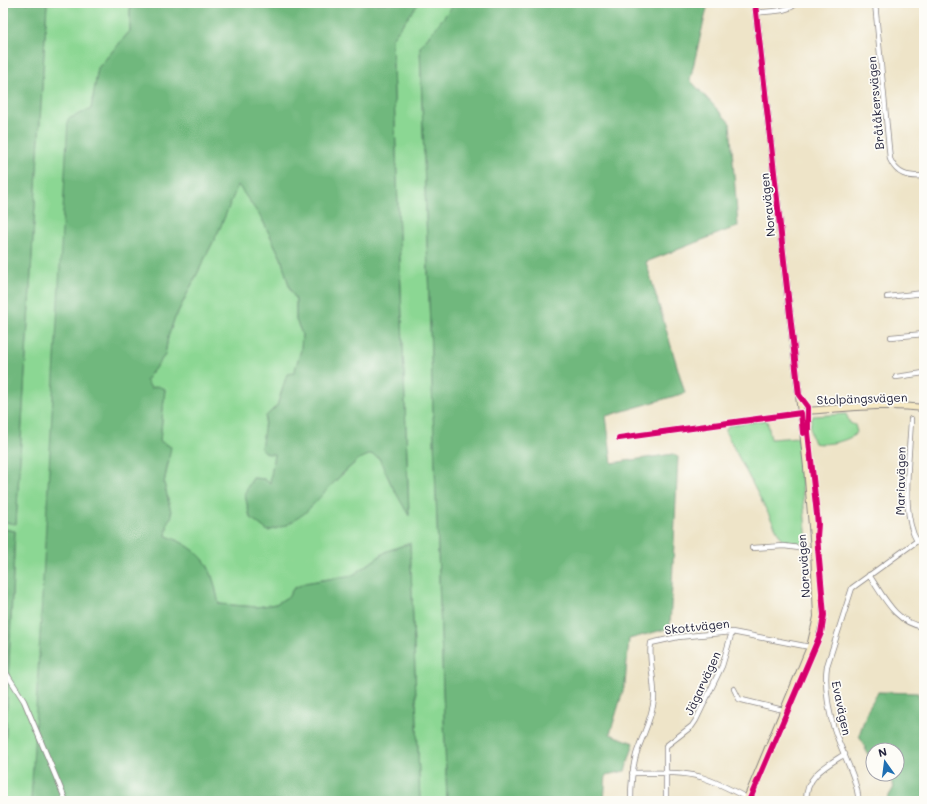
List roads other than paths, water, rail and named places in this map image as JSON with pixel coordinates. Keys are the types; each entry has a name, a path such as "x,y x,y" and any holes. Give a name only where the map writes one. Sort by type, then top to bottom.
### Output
{"main road":[{"name":"Noravägen","path":"746,800 810,647 817,617 814,550 801,414 755,3"},
{"name":"Stolpängsvägen","path":"801,414 808,411 871,406 904,405 924,408"}],"street":[{"path":"756,13 788,9 794,7 796,3"},
{"name":"Bråtåkersvägen","path":"875,3 890,159 893,165 902,174 911,177 924,176"},
{"path":"887,297 924,293"},
{"path":"891,337 924,334"},
{"path":"896,377 924,373"},
{"path":"619,438 801,414"},
{"name":"Mariavägen","path":"912,419 908,512 910,528 917,541"},
{"name":"Evavägen","path":"859,801 856,780 835,731 826,687 826,674 852,588 917,541 924,540"},
{"path":"752,548 784,546 814,550"},
{"path":"869,575 898,616 913,625 924,627"},
{"name":"Skottvägen","path":"631,801 632,773 637,753 649,721 654,699 653,670 650,648 652,643 678,637 732,632 810,647"},
{"name":"Jägarvägen","path":"666,801 666,746 692,726 696,720 722,666 732,632"},
{"path":"3,668 24,701 66,801"},
{"path":"734,689 739,699 783,710"},
{"path":"806,801 807,787 814,776 823,767 845,754"},
{"path":"632,773 666,773 700,777 718,784 746,800"}]}
